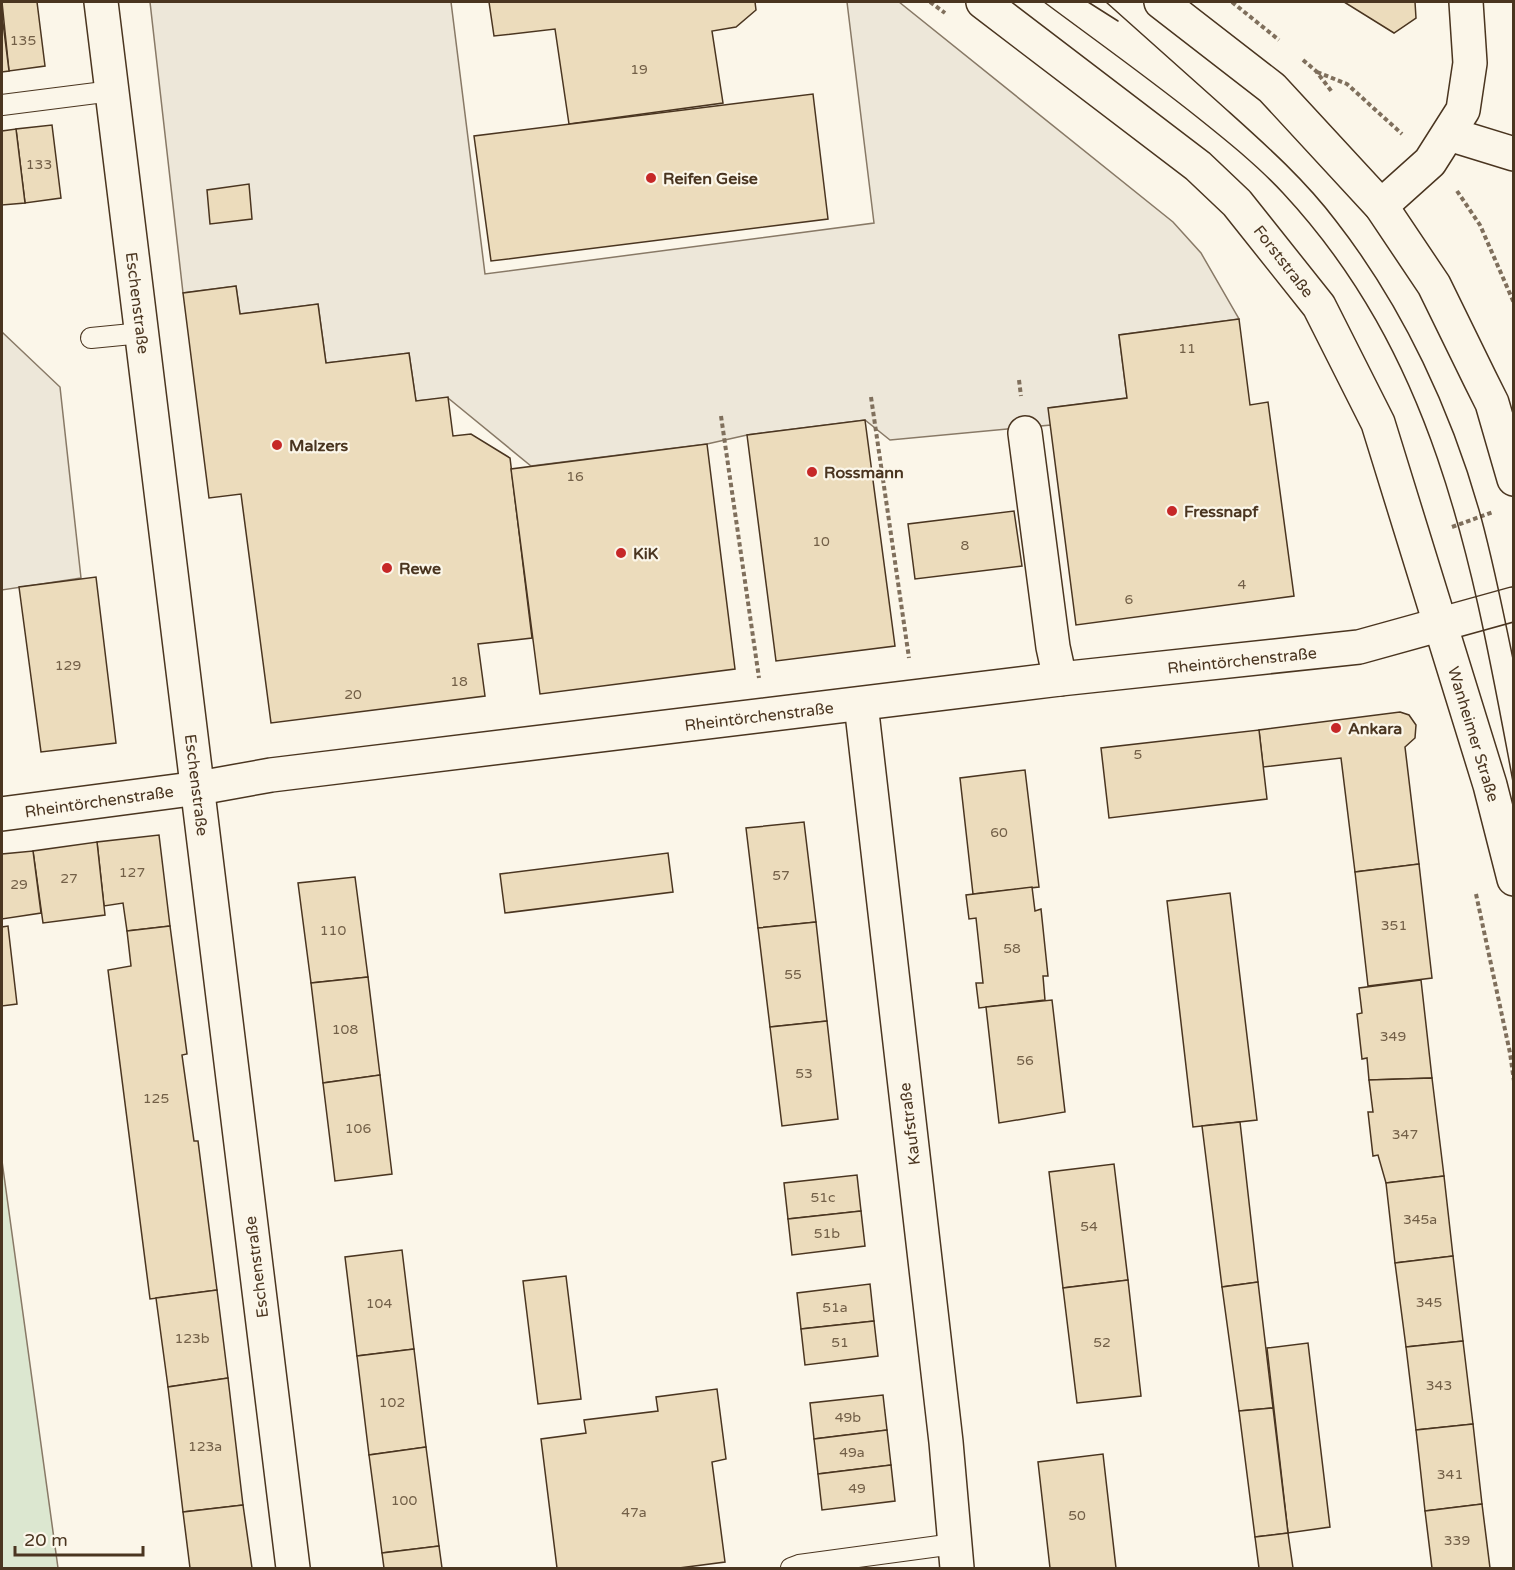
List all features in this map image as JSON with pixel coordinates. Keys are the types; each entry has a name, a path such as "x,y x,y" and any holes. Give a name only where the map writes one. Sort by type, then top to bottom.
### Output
{"street":[{"name":"Eschenstraße","path":"101,2 293,1569"},
{"name":"Forststraße","path":"982,2 1198,166 1237,203 1319,306 1378,423 1440,625"},
{"path":"1161,2 1272,88 1381,206 1434,285 1492,403 1514,479"},
{"path":"1381,206 1431,162 1463,110 1470,63 1466,2"},
{"path":"1449,134 1514,154"},
{"path":"1025,433 1053,647 1060,680"},
{"name":"Rheintörchenstraße","path":"2,814 199,788 271,775 914,697 1359,647 1514,604"},
{"name":"Wanheimer Straße","path":"1440,625 1490,785 1514,879"},
{"name":"Kaufstraße","path":"861,704 946,1443 955,1556"}],"lane":[{"path":"2,105 112,91"},
{"path":"91,338 142,333"},
{"name":"Kaufstraße","path":"791,1569 799,1565 955,1556"}],"path":[{"path":"930,2 949,16"},
{"path":"1232,2 1283,43"},
{"path":"1299,57 1316,71"},
{"path":"872,397 914,697"},
{"path":"721,416 764,715"}],"green space":[{"path":"2,1161 58,1568 2,1568"}],"shaded area":[{"path":"150,2 451,2 485,274 874,223 847,2 899,2 1173,222 1201,253 1239,319 1119,335 1127,398 1049,408 1051,425 890,440 865,420 747,435 707,444 531,466 448,398 416,401 409,353 326,363 318,304 240,314 236,286 183,293"},
{"path":"2,332 60,387 81,578 2,590"}],"building":[{"path":"2,2 37,2 45,66 9,71"},
{"path":"489,2 755,2 756,10 736,27 712,31 723,103 569,124 555,29 494,36"},
{"path":"1344,2 1415,2 1416,18 1394,33"},
{"path":"2,15 9,71 2,72"},
{"name":"Reifen Geise","path":"813,94 828,219 491,261 474,136"},
{"path":"52,125 61,198 25,203 16,129"},
{"path":"16,129 25,203 2,205 2,131"},
{"path":"249,184 252,219 210,224 207,190"},
{"name":"Rewe","path":"236,286 240,314 318,304 326,363 409,353 416,401 448,397 453,436 471,434 510,458 532,638 478,644 485,696 271,723 241,494 209,498 183,293"},
{"name":"Fressnapf","path":"1239,319 1250,405 1268,402 1294,596 1076,625 1048,408 1127,398 1119,335"},
{"path":"865,420 895,646 776,661 747,435"},
{"name":"KiK","path":"707,444 735,669 540,694 511,469"},
{"path":"1014,511 1022,566 915,579 908,524"},
{"path":"96,577 116,743 41,752 19,587"},
{"path":"1400,712 1409,715 1416,725 1415,738 1405,747 1419,864 1355,872 1341,758 1263,767 1259,730"},
{"path":"1259,730 1267,799 1109,818 1101,748"},
{"path":"1025,770 1039,887 973,894 960,778"},
{"path":"804,822 816,922 758,928 746,828"},
{"path":"159,835 170,926 127,931 123,903 104,906 97,842"},
{"path":"97,842 105,915 43,923 33,851"},
{"path":"33,851 41,913 2,919 2,854"},
{"path":"668,853 673,892 505,913 500,874"},
{"path":"1419,864 1432,978 1368,986 1355,872"},
{"path":"355,877 368,977 311,983 298,883"},
{"path":"1032,887 1035,911 1041,909 1048,976 1043,976 1045,1000 979,1008 976,983 983,983 976,918 969,919 966,895"},
{"path":"1230,893 1257,1120 1193,1127 1167,901"},
{"path":"816,922 827,1021 770,1027 758,928"},
{"path":"8,926 17,1004 2,1006 2,927"},
{"path":"170,926 187,1054 182,1055 194,1141 198,1141 217,1290 150,1299 108,970 131,966 127,931"},
{"path":"368,977 380,1075 323,1083 311,983"},
{"path":"1421,980 1432,1078 1369,1080 1367,1058 1362,1059 1357,1014 1362,1013 1359,988"},
{"path":"1052,1000 1065,1112 999,1123 986,1007"},
{"path":"827,1021 838,1119 782,1126 770,1027"},
{"path":"380,1075 392,1174 335,1181 323,1083"},
{"path":"1432,1078 1444,1176 1386,1183 1378,1155 1373,1156 1368,1112 1373,1112 1369,1080"},
{"path":"1240,1122 1258,1282 1222,1287 1202,1126"},
{"path":"1114,1164 1128,1280 1063,1288 1049,1172"},
{"path":"857,1175 861,1211 788,1219 784,1183"},
{"path":"1444,1176 1453,1256 1395,1263 1386,1183"},
{"path":"861,1211 865,1246 792,1255 788,1219"},
{"path":"402,1250 414,1349 357,1356 345,1257"},
{"path":"1453,1256 1463,1341 1406,1347 1395,1263"},
{"path":"566,1276 581,1399 538,1404 523,1281"},
{"path":"1128,1280 1141,1396 1077,1403 1063,1288"},
{"path":"1258,1282 1273,1408 1239,1411 1222,1287"},
{"path":"870,1284 874,1321 801,1329 797,1293"},
{"path":"217,1290 228,1378 168,1387 156,1298"},
{"path":"874,1321 878,1356 805,1365 801,1329"},
{"path":"1463,1341 1473,1424 1416,1430 1406,1347"},
{"path":"1308,1343 1330,1527 1288,1533 1267,1348"},
{"path":"414,1349 426,1447 369,1455 357,1356"},
{"path":"228,1378 243,1505 183,1512 168,1387"},
{"path":"717,1389 726,1459 712,1462 725,1562 679,1568 557,1568 541,1439 586,1433 584,1420 658,1411 656,1397"},
{"path":"883,1395 887,1430 814,1439 810,1403"},
{"path":"1273,1408 1288,1533 1255,1537 1239,1411"},
{"path":"1473,1424 1482,1504 1425,1511 1416,1430"},
{"path":"887,1430 891,1465 818,1474 814,1439"},
{"path":"426,1447 439,1546 382,1553 369,1455"},
{"path":"1103,1454 1116,1568 1050,1568 1038,1462"},
{"path":"891,1465 895,1501 822,1510 818,1474"},
{"path":"1482,1504 1490,1568 1432,1568 1425,1511"},
{"path":"243,1505 252,1568 190,1568 183,1512"},
{"path":"1288,1533 1293,1568 1259,1568 1255,1537"},
{"path":"439,1546 442,1568 384,1568 382,1553"}],"tram line":[{"path":"1044,2 1178,102 1263,173 1283,193 1336,258 1380,327 1414,398 1442,472 1483,626 1514,787"},
{"path":"1088,2 1118,21"},
{"path":"1106,2 1295,173 1336,221 1383,289 1423,362 1456,439 1486,535 1514,664"}],"place":[{"name":"Reifen Geise","path":"651,178"},
{"name":"Malzers","path":"277,445"},
{"name":"Rossmann","path":"812,472"},
{"name":"Fressnapf","path":"1172,511"},
{"name":"KiK","path":"621,553"},
{"name":"Rewe","path":"387,568"},
{"name":"Ankara","path":"1336,728"}]}
